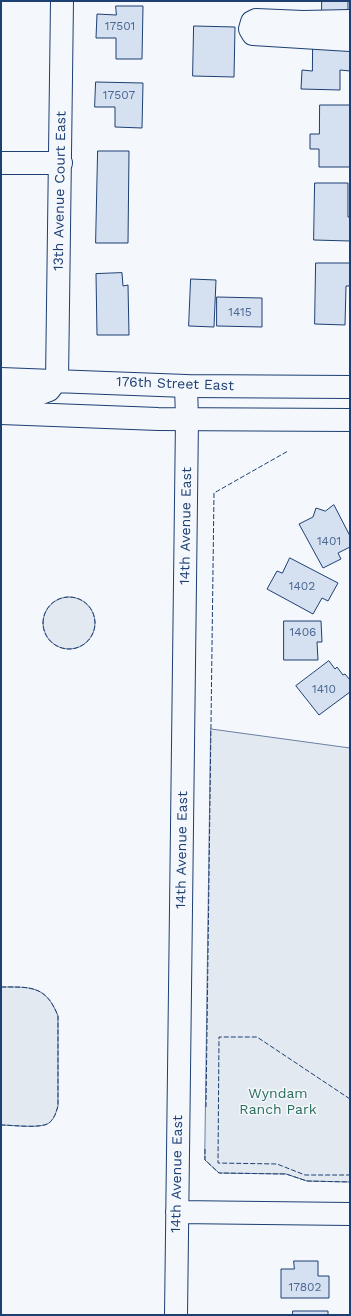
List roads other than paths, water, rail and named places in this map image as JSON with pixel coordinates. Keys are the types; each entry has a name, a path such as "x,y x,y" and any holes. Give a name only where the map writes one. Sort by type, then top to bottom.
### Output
{"street":[{"name":"13th Avenue Court East","path":"57,381 62,1"},
{"path":"350,21 303,22 256,20 252,22 250,29 253,34 350,40"},
{"path":"1,163 60,163"},
{"name":"176th Street East","path":"1,379 186,386 350,387"},
{"path":"1,395 36,395 49,390 57,381"},
{"name":"14th Avenue East","path":"176,1315 188,419 186,386"},
{"path":"1,413 158,419 350,420"},
{"path":"177,1212 350,1214"}],"park label":[{"name":"Wyndam Ranch Park","path":"278,1102"}]}
